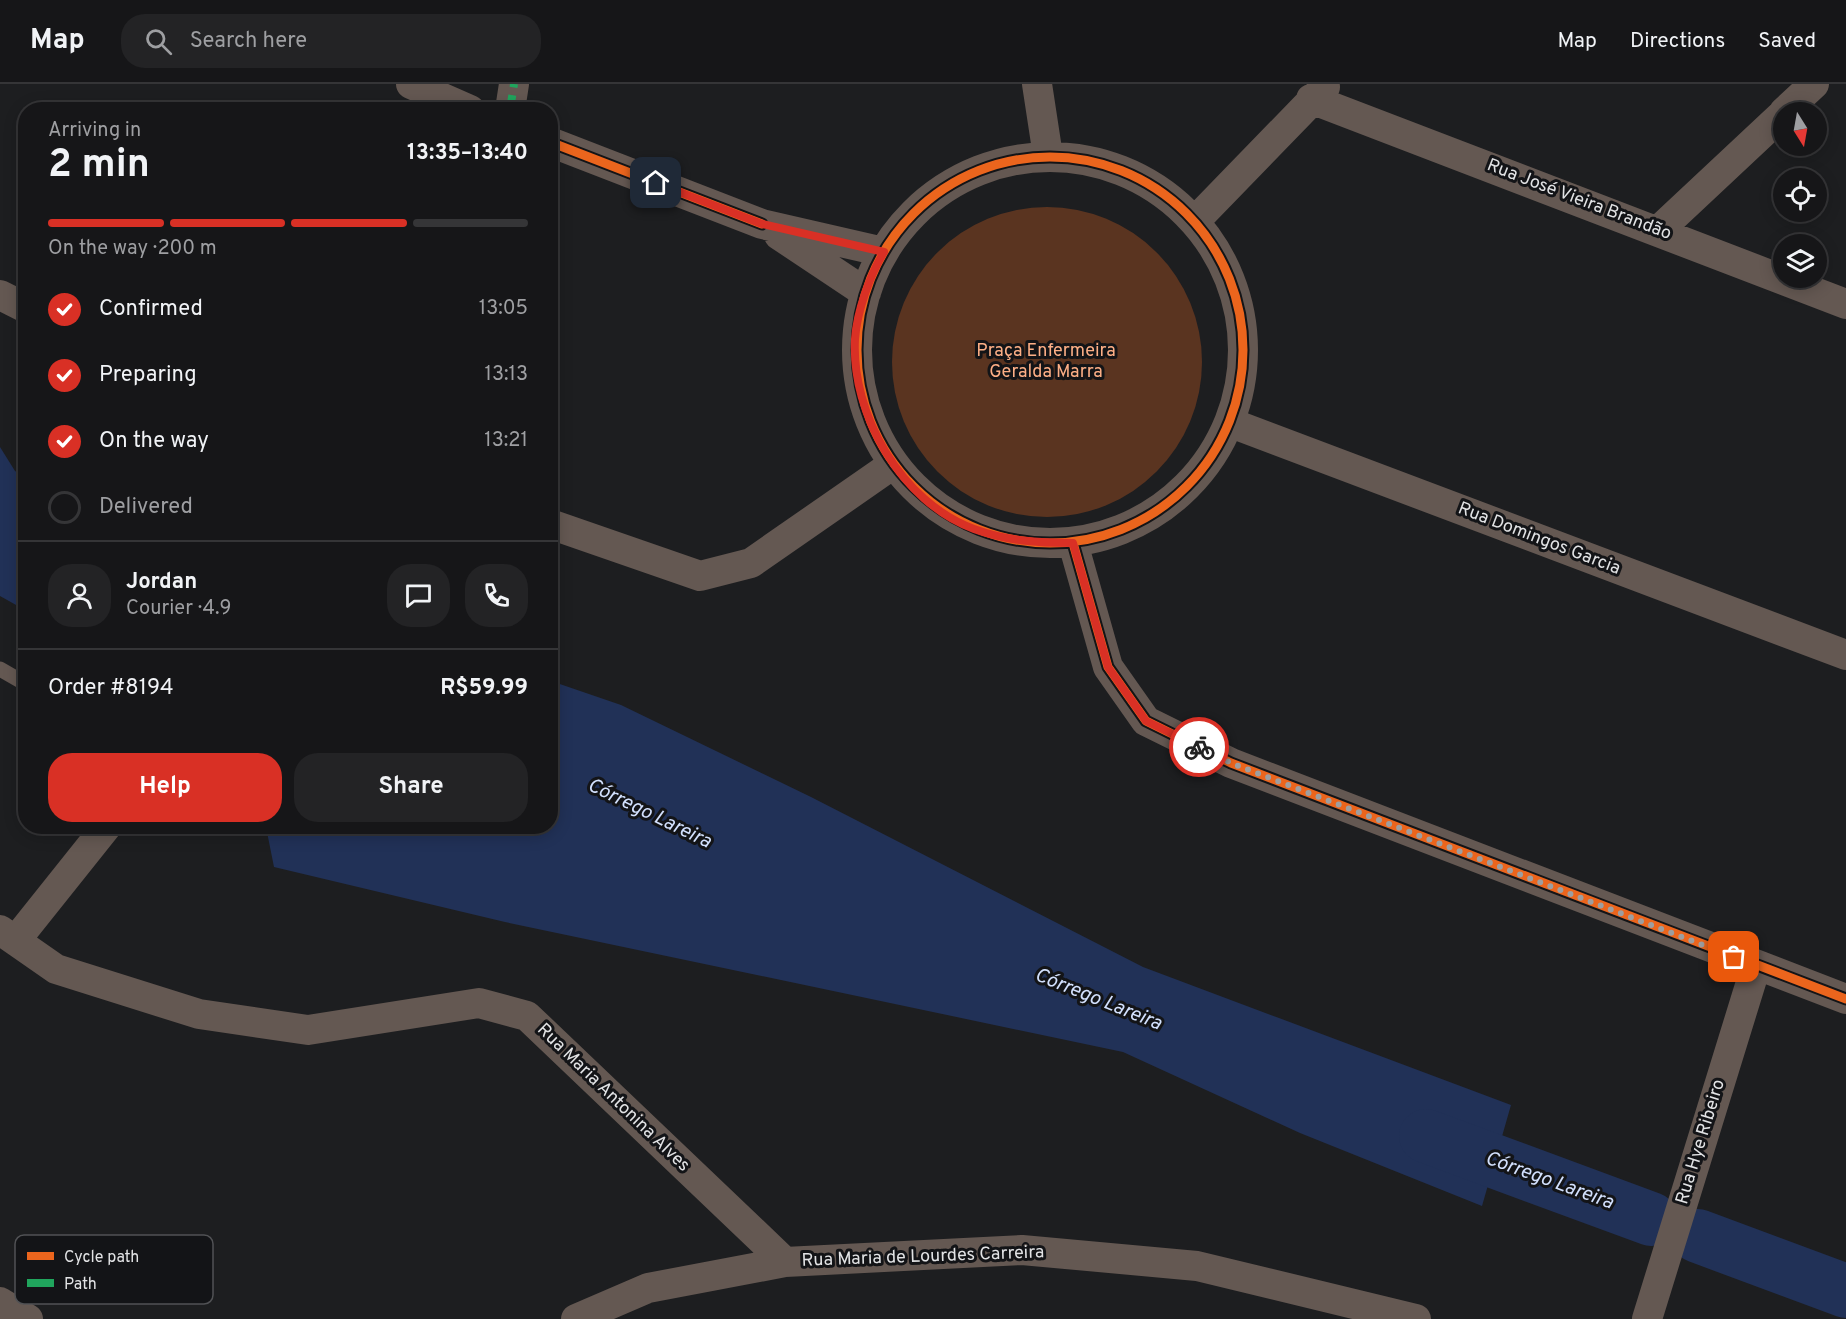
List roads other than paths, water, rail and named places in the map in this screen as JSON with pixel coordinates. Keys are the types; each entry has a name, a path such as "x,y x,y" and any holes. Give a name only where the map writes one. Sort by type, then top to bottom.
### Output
{"street":[{"path":"411,84 452,102"},
{"path":"511,102 514,84"},
{"path":"1037,84 1048,156"},
{"path":"1795,102 1814,84"},
{"path":"1196,220 1319,92"},
{"name":"Rua José Vieira Brandão","path":"1319,92 1846,304"},
{"path":"1659,230 1773,123"},
{"path":"558,145 762,224 884,252"},
{"path":"1048,156 1102,163 1153,185 1196,220 1226,265 1242,316 1244,370 1231,423 1205,468 1168,505 1123,530 1073,543 1022,542 972,529 928,502 892,465 862,405 855,338 871,273 900,226 942,189 993,165 1048,156"},
{"path":"762,224 866,293"},
{"path":"0,296 18,304"},
{"name":"Rua Domingos Garcia","path":"1231,423 1846,655"},
{"path":"558,527 700,576 751,563 892,465"},
{"path":"1073,543 1108,667 1146,721 1231,763 1846,999"},
{"path":"8,935 100,834"},
{"name":"Rua Maria Antonina Alves","path":"8,935 56,969 199,1014 308,1030 479,1003 527,1016 785,1262"},
{"name":"Rua Hye Ribeiro","path":"1647,1319 1756,966"},
{"name":"Rua Maria de Lourdes Carreira","path":"576,1319 648,1288 785,1262 1022,1250 1197,1266 1416,1319"},
{"path":"0,1302 28,1319"}],"lane":[{"path":"0,669 18,679"}],"water":[{"path":"0,447 18,473 18,606 0,596"},
{"path":"558,683 621,705 811,797 1143,967 1511,1105 1482,1206 1300,1133 1123,1052 505,922 274,867 267,834 558,834"}],"waterway":[{"name":"Córrego Lareira","path":"1426,1136 1651,1219"},
{"name":"Córrego Lareira","path":"1698,1236 1846,1291"}],"park label":[{"name":"Praça Enfermeira Geralda Marra","path":"1046,361"}]}
